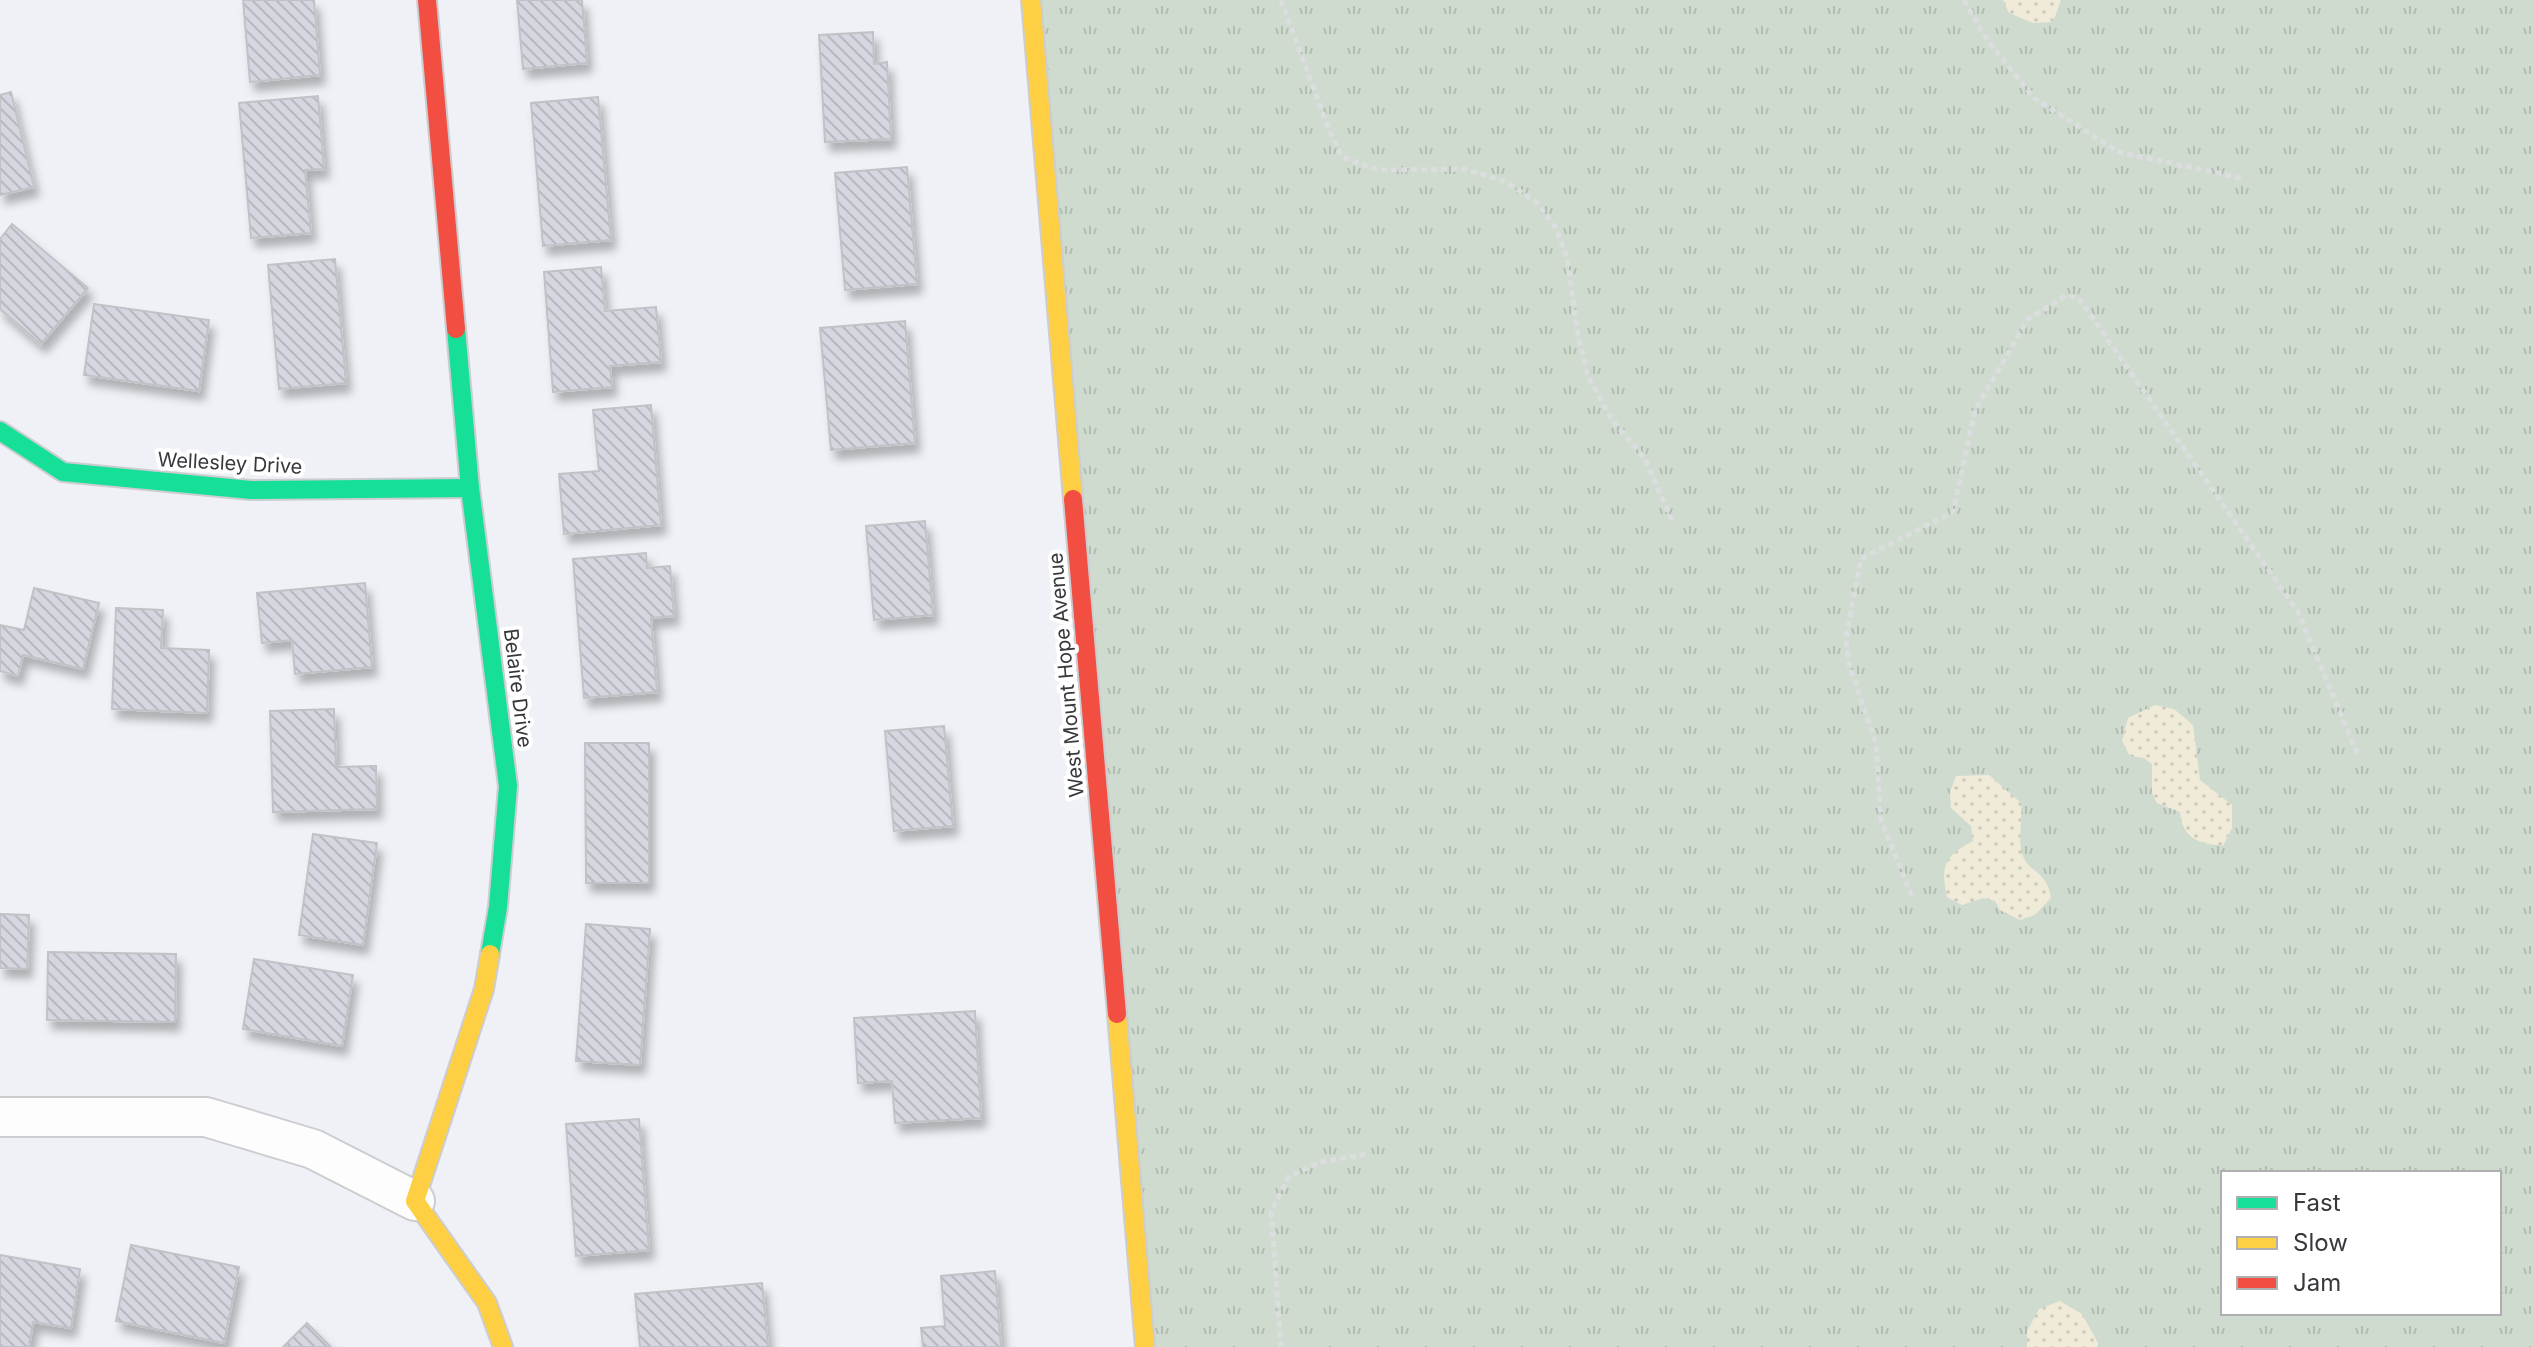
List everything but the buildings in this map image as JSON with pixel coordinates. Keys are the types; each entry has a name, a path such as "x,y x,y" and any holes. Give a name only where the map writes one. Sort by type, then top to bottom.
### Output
{"street":[{"name":"Belaire Drive","path":"415,1201 484,989 498,907 508,786 470,488 427,0"},
{"name":"West Mount Hope Avenue","path":"1031,0 1145,1347"},
{"name":"Wellesley Drive","path":"0,431 63,472 251,490 470,488"},
{"path":"0,1117 206,1117 313,1149 415,1201 487,1303 503,1347"}],"path":[{"path":"1281,0 1342,157 1378,170 1464,169 1504,181 1535,201 1556,228 1567,258 1579,340 1589,378 1612,420 1645,459 1674,525"},
{"path":"1964,0 1985,37 2034,98 2119,152 2241,178"},
{"path":"1912,896 1881,820 1876,744 1849,664 1846,637 1861,559 1953,512 1975,410 2028,319 2067,295 2080,300 2298,612 2359,757"},
{"path":"1281,1347 1271,1212 1289,1176 1320,1162 1369,1154"}],"green space":[{"path":"1030,0 2533,0 2533,1347 1141,1347"}],"sand":[{"path":"2003,0 2061,0 2053,22 2033,23 2009,13"},
{"path":"2155,705 2174,709 2193,725 2200,780 2232,805 2232,828 2223,846 2194,838 2185,829 2180,812 2157,803 2152,793 2152,764 2144,758 2130,756 2122,741 2128,718"},
{"path":"1989,775 2021,803 2020,843 2023,856 2046,882 2051,898 2035,915 2020,920 2000,910 1995,901 1983,898 1962,905 1947,897 1944,877 1947,863 1956,852 1973,841 1971,826 1951,808 1950,792 1956,776"},
{"path":"2060,1301 2082,1314 2098,1347 2027,1347 2027,1331 2039,1309"}],"traffic: fast":[{"path":"456,329 470,488 508,786 498,907 490,954"},
{"path":"0,431 63,472 251,490 470,488"}],"traffic: slow":[{"path":"1031,0 1073,499"},
{"path":"490,954 484,989 415,1201 487,1303 503,1347"},
{"path":"1117,1014 1145,1347"}],"traffic: jam":[{"path":"427,0 456,329"},
{"path":"1073,499 1117,1014"}]}
